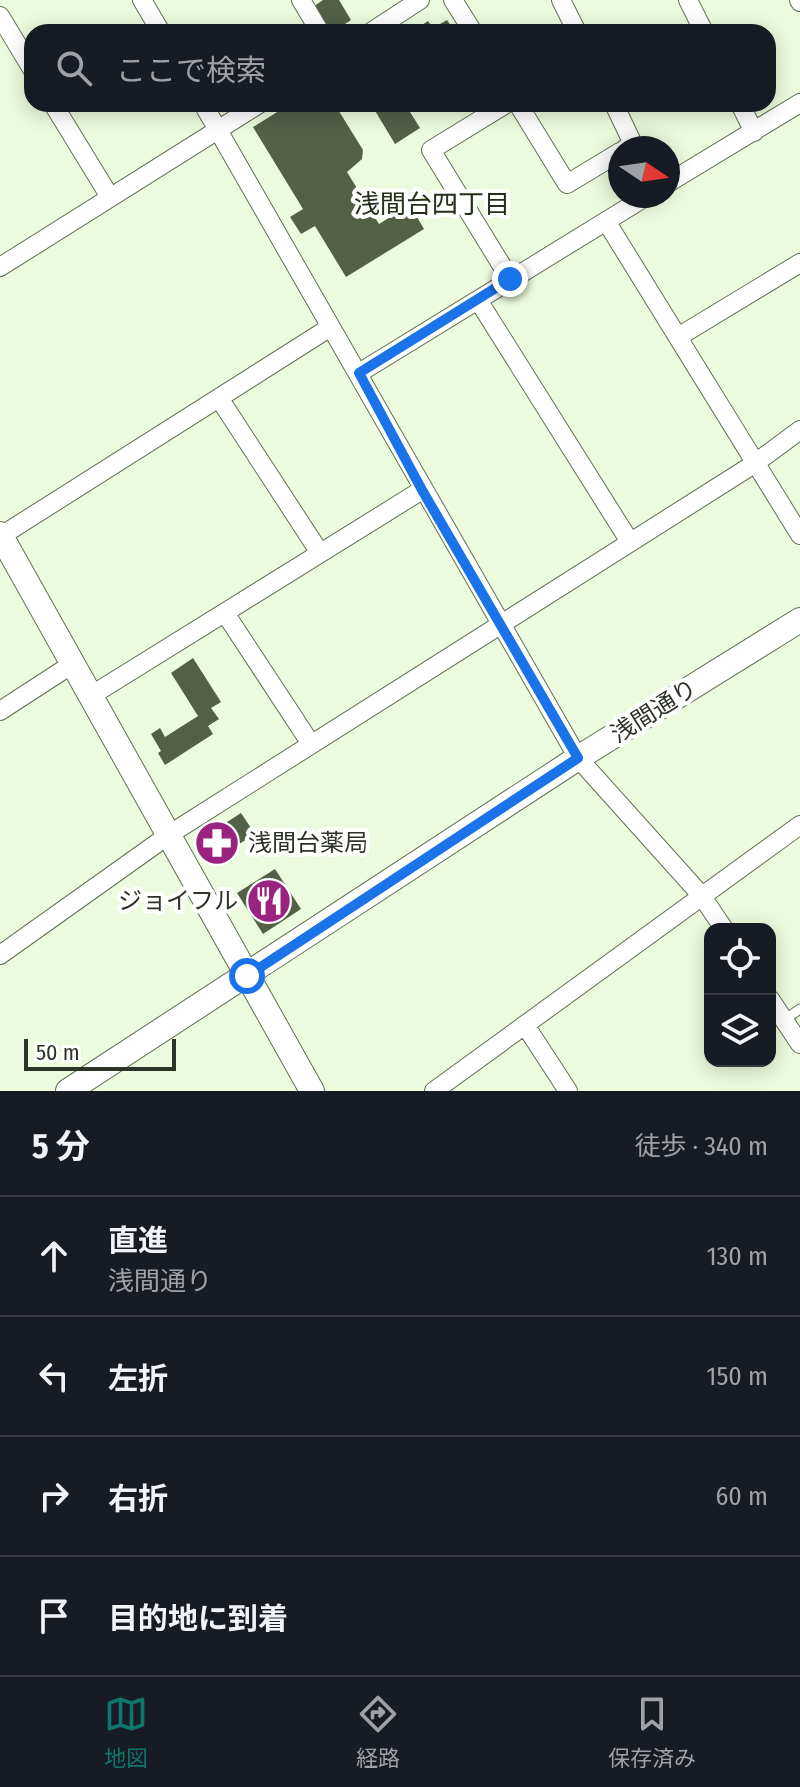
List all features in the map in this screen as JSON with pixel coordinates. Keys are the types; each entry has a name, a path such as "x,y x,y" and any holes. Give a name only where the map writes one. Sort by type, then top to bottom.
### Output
{"street":[{"path":"142,0 156,24"},
{"path":"301,0 315,24"},
{"path":"383,24 420,0"},
{"path":"453,0 468,24"},
{"path":"561,0 573,24"},
{"path":"688,0 700,24"},
{"path":"0,16 24,56"},
{"path":"680,176 800,103"},
{"path":"58,112 110,197"},
{"path":"207,112 578,758 701,895 720,923"},
{"path":"0,267 247,112"},
{"path":"493,112 431,150 510,279"},
{"path":"523,112 567,184 608,159"},
{"path":"618,112 629,136"},
{"path":"744,112 754,132"},
{"path":"359,373 627,208"},
{"path":"606,221 800,535"},
{"path":"678,337 800,263"},
{"path":"478,300 630,542"},
{"path":"312,1091 0,535 329,328"},
{"path":"219,398 320,553"},
{"path":"0,955 170,834 500,622 754,464 800,430"},
{"path":"92,695 422,490"},
{"path":"225,613 311,744"},
{"name":"浅間通り","path":"68,1091 578,758 800,620"},
{"path":"0,711 74,663"},
{"path":"434,1091 800,825"},
{"path":"776,1008 800,1044"},
{"path":"525,1025 568,1091"}],"lane":[{"path":"784,1020 800,1009"}],"building":[{"path":"323,0 339,0 351,20 345,24 324,24 313,7"},
{"path":"277,112 339,112 363,150 362,159 347,172 379,224 410,205 424,229 346,277 315,226 301,234 290,217 303,209 253,127"},
{"path":"376,112 410,112 420,128 395,144"},
{"path":"193,658 221,702 211,708 219,719 208,726 213,734 165,765 151,734 160,728 165,737 198,716 171,673"},
{"path":"241,813 255,834 209,863 196,842"},
{"name":"ジョイフル","path":"275,869 301,909 263,934 237,893"}],"place":[{"name":"浅間台薬局","path":"217,843"},
{"name":"ジョイフル","path":"269,901"}],"district":[{"name":"浅間台四丁目","path":"432,204"}],"route":[{"path":"247,976 578,758 422,490 359,373 510,279"}]}
